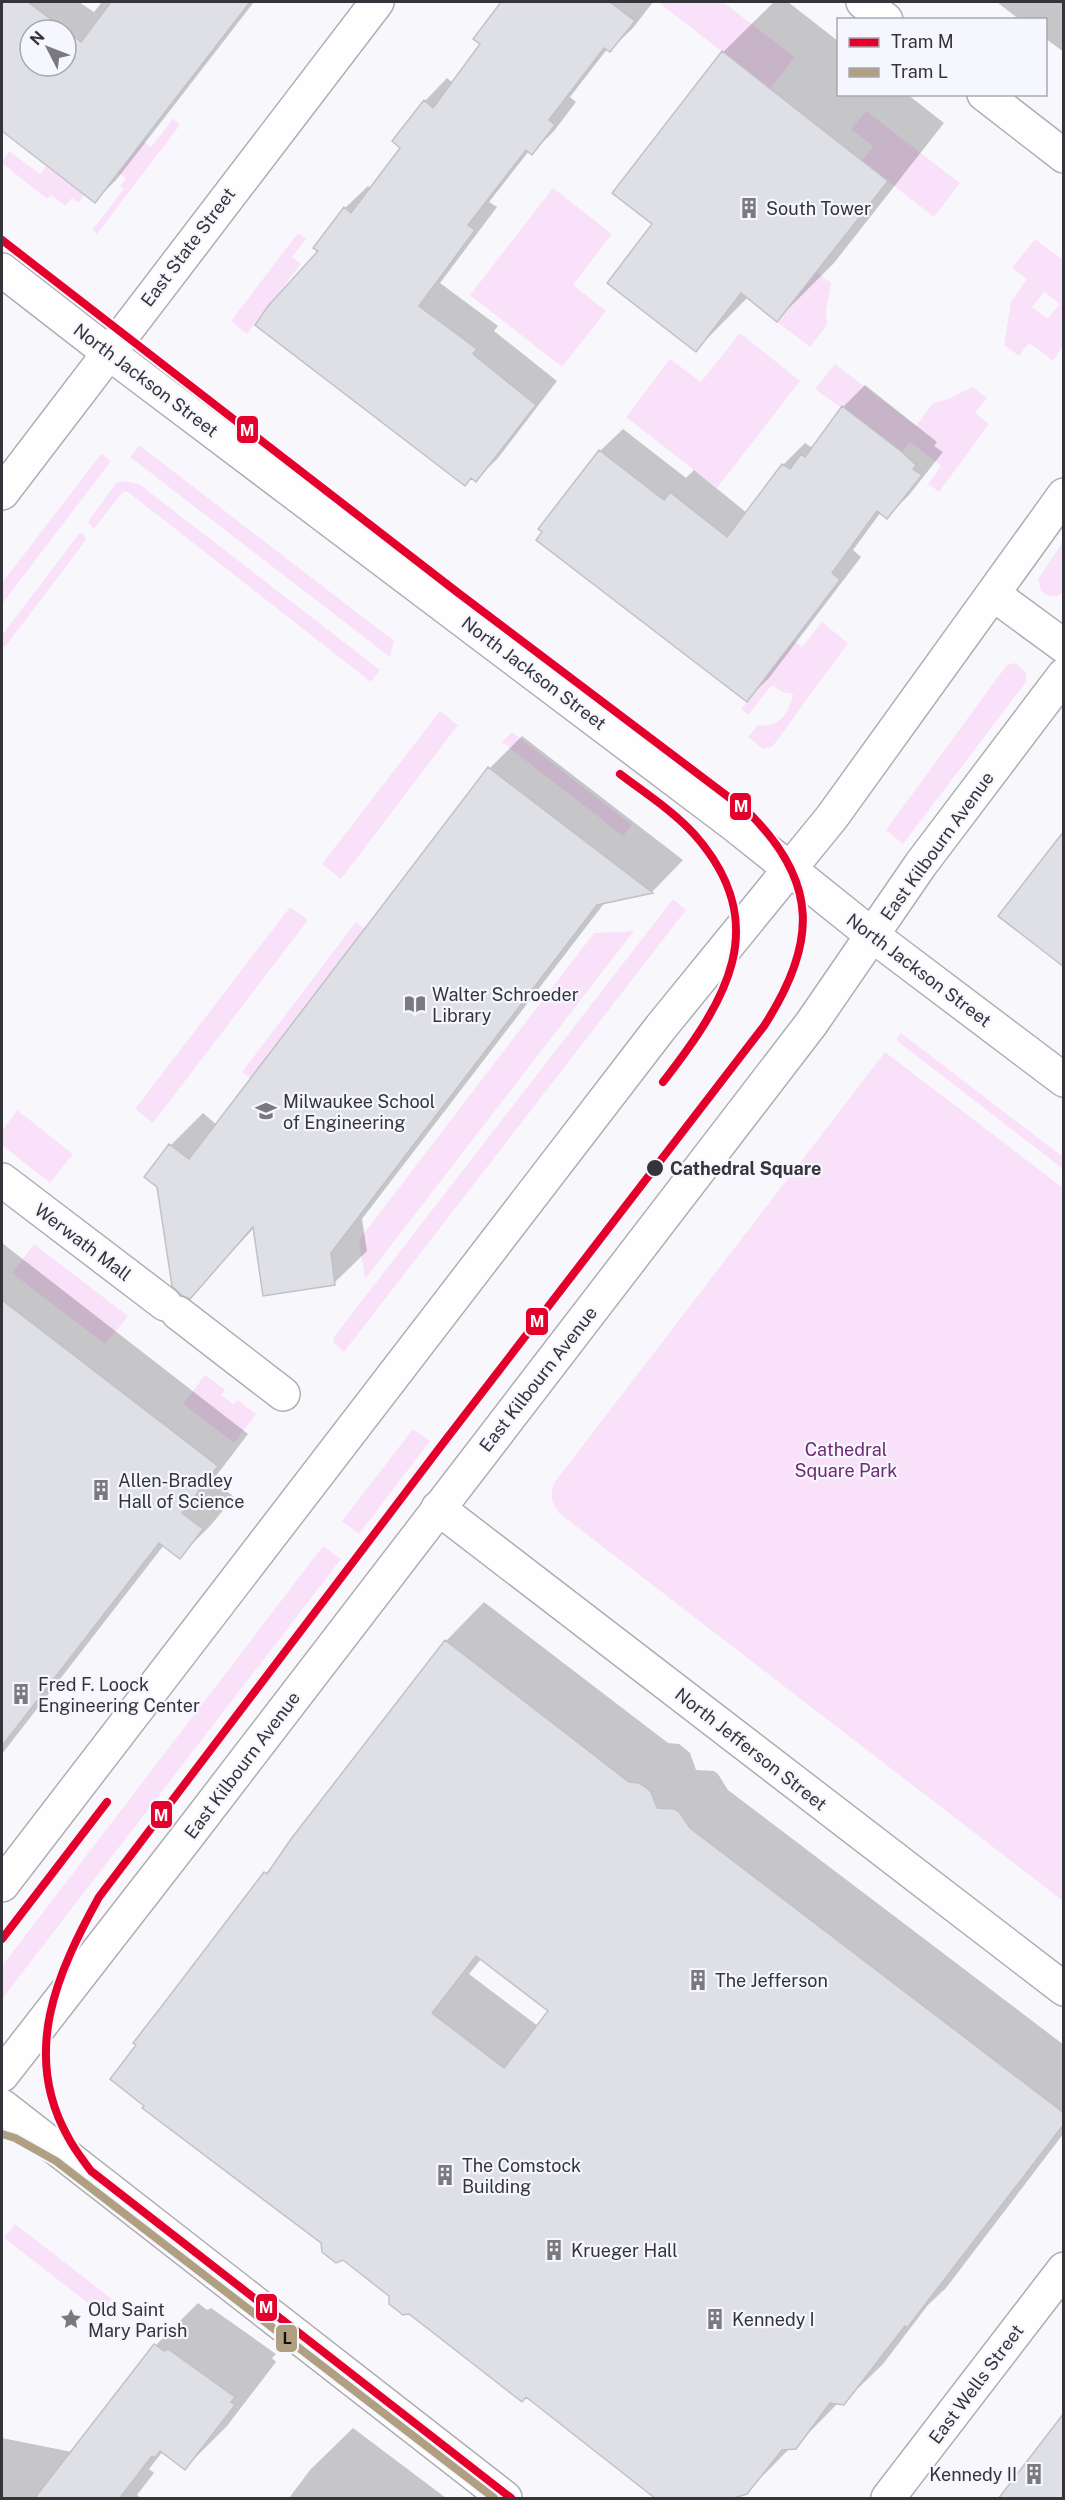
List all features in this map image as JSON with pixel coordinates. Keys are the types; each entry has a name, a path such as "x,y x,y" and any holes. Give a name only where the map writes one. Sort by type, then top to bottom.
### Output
{"street":[{"name":"East State Street","path":"2,493 377,2"},
{"path":"863,2 883,18"},
{"path":"987,96 1064,156"},
{"name":"North Jackson Street","path":"2,270 736,826 872,935 1064,1080"},
{"path":"2,1885 661,1027 832,817 1064,495"},
{"path":"993,594 1064,646"},
{"name":"East Kilbourn Avenue","path":"2,2075 811,1024 921,864 1064,675"},
{"name":"Werwath Mall","path":"2,1180 283,1394"},
{"name":"North Jefferson Street","path":"438,1508 1064,1989"},
{"path":"2,2106 505,2499"},
{"name":"East Wells Street","path":"888,2499 1064,2269"}],"green space":[{"path":"658,2 723,2 795,57 770,89"},
{"path":"866,111 960,183 934,217 862,161 873,146 851,129"},
{"path":"173,119 180,125 97,234 92,230 124,189 120,186 126,178 118,173 143,141 151,147"},
{"path":"9,151 40,174 46,166 84,195 78,203 72,198 65,206 51,195 47,199 2,163"},
{"path":"553,188 612,234 573,285 606,311 562,367 470,295"},
{"path":"298,233 306,239 292,257 301,264 247,334 231,321"},
{"path":"1035,239 1063,260 1063,346 1053,361 1029,343 1019,356 1004,345 1011,302 1027,279 1012,268","holes":["1044,292 1060,304 1047,319 1032,307"]},
{"path":"817,272 831,283 826,311 827,325 810,347 777,322"},
{"path":"740,333 800,381 717,488 626,417 670,359 701,382"},
{"path":"835,364 916,426 933,403 949,399 972,387 987,398 975,413 989,424 939,492 928,484 941,466 910,442 902,452 815,389"},
{"path":"139,445 394,641 390,657 130,457"},
{"path":"101,454 111,461 2,604 2,583"},
{"path":"123,481 139,484 380,670 371,682 128,492 121,494 94,529 88,522 116,483"},
{"path":"83,533 86,540 5,647 2,644 2,635 79,534"},
{"path":"1063,542 1063,592 1058,596 1049,596 1041,591 1038,579"},
{"path":"822,622 848,643 773,746 763,749 748,737 758,725 771,725 782,718 793,694 782,692 772,685 748,715 741,709 794,641 802,647"},
{"path":"1015,663 1026,672 1026,682 903,844 886,830 1003,670 1007,665"},
{"path":"440,711 458,725 341,879 322,864"},
{"path":"512,732 632,825 623,836 502,742"},
{"path":"673,899 686,910 344,1352 334,1343 333,1338"},
{"path":"290,907 308,920 153,1123 135,1109"},
{"path":"356,922 365,929 251,1079 242,1072"},
{"path":"634,931 365,1279 359,1240 594,933"},
{"path":"901,1033 1063,1157 1063,1169 896,1040"},
{"name":"Cathedral Square Park","path":"885,1052 1063,1188 1063,1901 559,1513 552,1499 554,1483"},
{"path":"17,1110 73,1154 50,1183 2,1145 2,1131"},
{"path":"34,1244 128,1316 105,1344 12,1273"},
{"path":"205,1375 225,1390 221,1395 233,1404 238,1400 256,1414 234,1443 183,1404"},
{"path":"413,1429 430,1441 359,1534 342,1521"},
{"path":"323,1546 341,1559 2,1999 2,1966"},
{"path":"15,2224 112,2299 101,2313 4,2238"}],"building":[{"path":"2,2 28,2 49,18 18,18 18,78 78,78 78,40 81,42 111,2 250,2 95,203 2,131"},
{"path":"501,2 610,2 635,21 610,52 604,48 549,120 555,125 532,155 526,150 468,225 475,230 419,306 477,349 473,354 536,405 476,482 471,478 465,486 255,325 268,306 318,251 313,248 344,207 351,213 400,148 392,141 424,100 433,108 480,44 473,39"},
{"name":"South Tower","path":"722,51 888,181 777,322 741,293 696,352 607,283 652,224 612,193"},
{"path":"842,406 902,452 916,465 913,469 922,475 887,519 877,511 832,573 840,580 747,702 536,540 542,532 538,529 599,450 664,500 670,492 727,537 782,464 790,469 801,454 805,457"},
{"name":"Walter Schroeder Library","path":"488,767 653,893 597,905 331,1253 335,1285 263,1296 253,1227 190,1299 181,1295 172,1286 157,1187 144,1177 169,1144 189,1159"},
{"path":"1064,831 1064,967 998,916"},
{"name":"Allen-Bradley Hall of Science","path":"2,1300 218,1466 182,1513 203,1529 180,1559 159,1543 2,1746"},
{"path":"445,1640 629,1782 644,1786 651,1792 657,1808 675,1809 690,1828 1064,2113 1064,2124 907,2328 905,2326 844,2405 830,2403 796,2449 782,2450 747,2494 730,2499 656,2499 526,2397 522,2402 409,2314 403,2315 389,2304 389,2296 343,2260 336,2263 322,2252 321,2243 142,2108 144,2106 110,2079 136,2045 133,2043 264,1872 267,1874 291,1839","holes":["476,1956 548,2011 504,2068 432,2013"]},
{"path":"154,2344 164,2351 168,2349 235,2397 231,2402 235,2405 185,2470 160,2451 155,2458 152,2456 119,2499 34,2499"},
{"path":"1064,2413 1064,2499 998,2499"}],"tram line":[{"name":"M","path":"2,240 457,592 747,811 771,837 788,863 798,889 803,914 801,941 794,968 764,1026 444,1442 99,1897 70,1955 58,1984 50,2014 46,2044 47,2075 54,2106 70,2141 91,2171 511,2498"},
{"name":"M","path":"620,774 668,810 694,834 718,868 732,900 736,931 732,962 721,992 705,1022 663,1082"},
{"name":"M","path":"2,1939 107,1802"},
{"name":"L","path":"2,2134 15,2138 56,2161 494,2498"}],"place":[{"name":"South Tower","path":"749,208"},
{"name":"Walter Schroeder Library","path":"415,1004"},
{"name":"Milwaukee School of Engineering","path":"266,1111"},
{"name":"Cathedral Square","path":"655,1168"},
{"name":"Allen-Bradley Hall of Science","path":"101,1490"},
{"name":"Fred F. Loock Engineering Center","path":"21,1694"},
{"name":"The Jefferson","path":"698,1980"},
{"name":"The Comstock Building","path":"445,2175"},
{"name":"Krueger Hall","path":"554,2250"},
{"name":"Old Saint Mary Parish","path":"71,2319"},
{"name":"Kennedy I","path":"715,2319"},
{"name":"Kennedy II","path":"1034,2474"}]}
